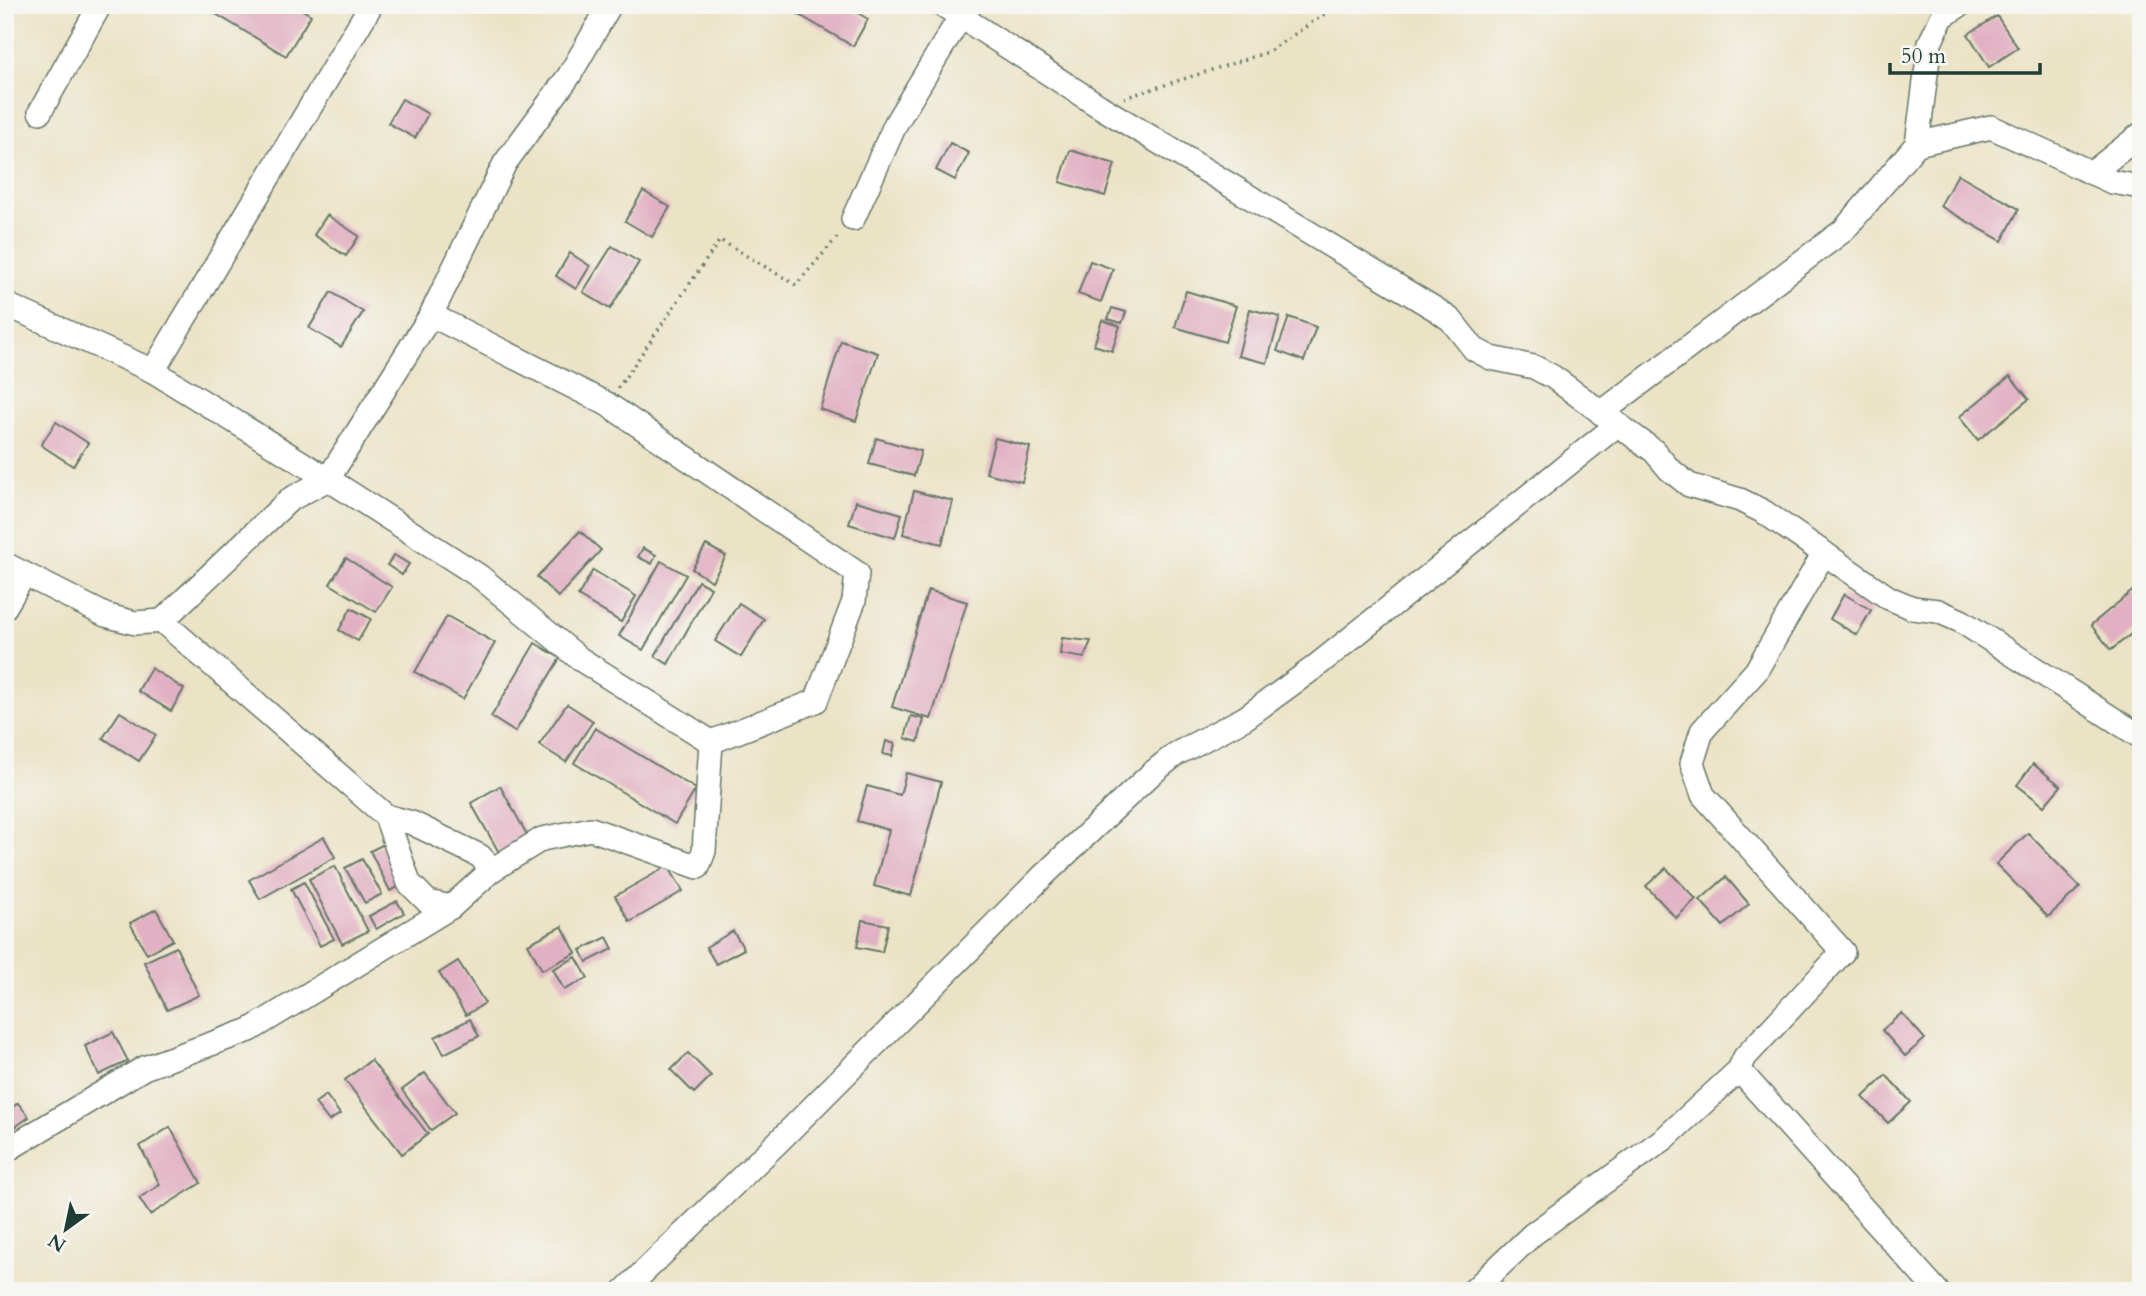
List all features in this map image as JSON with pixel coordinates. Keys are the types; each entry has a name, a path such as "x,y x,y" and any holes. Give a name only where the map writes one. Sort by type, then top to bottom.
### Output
{"street":[{"path":"40,112 100,5"},
{"path":"153,371 371,5"},
{"path":"5,607 14,570 105,615 135,623 162,621 289,500 328,478 431,315 505,163 569,76 610,5"},
{"path":"624,1291 780,1140 1046,873 1151,774 1176,754 1225,731 1245,718 1315,667 1609,419 1844,230 1917,145 1930,43 1942,17 1960,5"},
{"path":"853,219 896,123 953,29 958,9 1099,106 1437,310 1451,320 1474,349 1491,358 1534,367 1553,377 1654,451 1669,469 1689,485 1740,500 1764,512 1889,598 1913,608 1938,611 1961,621 2141,737"},
{"path":"1917,145 1990,127 2112,182 2141,187"},
{"path":"2092,173 2141,134"},
{"path":"5,304 153,371 328,478 479,576 580,659 711,742"},
{"path":"431,315 607,404 857,573 854,601 816,701 711,742"},
{"path":"1474,1291 1533,1234 1665,1138 1739,1070 1745,1057 1843,952 1703,795 1692,763 1702,731 1756,671 1824,553"},
{"path":"162,621 386,816 412,822 480,856 492,870"},
{"path":"5,1151 144,1068 250,1030 451,907 492,870 542,839 591,829 698,867 704,851 711,742"},
{"path":"386,816 409,883 428,902 451,907"},
{"path":"1739,1070 1937,1291"}],"path":[{"path":"1099,106 1268,52 1338,5"},
{"path":"607,404 720,240 796,285 853,219"}],"building":[{"path":"201,5 294,5 311,15 286,56"},
{"path":"801,5 844,5 868,19 853,46 796,13"},
{"path":"1997,16 2018,48 1989,67 1968,34"},
{"path":"402,99 428,114 415,138 388,123"},
{"path":"950,143 969,153 955,180 936,170"},
{"path":"1070,150 1115,164 1105,196 1060,182"},
{"path":"1958,174 2019,209 2002,241 1940,206"},
{"path":"643,191 670,207 652,237 625,221"},
{"path":"327,215 359,236 346,256 314,235"},
{"path":"612,246 639,262 610,309 583,292"},
{"path":"570,253 590,266 576,289 556,276"},
{"path":"1090,261 1113,269 1101,302 1078,294"},
{"path":"1186,291 1236,306 1225,342 1175,327"},
{"path":"331,292 363,312 341,347 309,328"},
{"path":"1112,308 1126,312 1122,323 1108,319"},
{"path":"1250,309 1280,317 1267,363 1238,356"},
{"path":"1289,317 1316,327 1304,361 1277,351"},
{"path":"1102,320 1120,326 1112,351 1094,345"},
{"path":"841,341 878,353 856,421 820,409"},
{"path":"2010,376 2029,399 1978,440 1959,417"},
{"path":"56,422 88,443 73,466 41,445"},
{"path":"876,438 921,451 914,476 869,464"},
{"path":"995,438 1030,447 1022,482 986,473"},
{"path":"914,491 953,501 942,544 903,534"},
{"path":"856,501 902,514 895,538 849,524"},
{"path":"580,531 601,550 558,597 537,577"},
{"path":"706,545 726,556 712,581 692,569"},
{"path":"643,548 656,555 652,564 638,557"},
{"path":"394,555 409,564 402,575 387,565"},
{"path":"346,558 392,587 376,612 330,584"},
{"path":"661,561 686,575 643,650 619,636"},
{"path":"593,570 636,596 621,622 578,596"},
{"path":"698,581 711,588 668,664 655,656"},
{"path":"2137,587 2141,591 2141,626 2111,650 2091,625"},
{"path":"928,590 967,602 931,719 892,707"},
{"path":"1844,594 1871,610 1857,635 1830,619"},
{"path":"739,603 764,619 741,657 715,641"},
{"path":"351,608 371,619 358,641 339,630"},
{"path":"447,616 495,643 463,699 415,672"},
{"path":"1062,638 1091,641 1084,658 1060,654"},
{"path":"535,643 560,658 515,732 491,717"},
{"path":"151,668 184,689 171,711 138,691"},
{"path":"567,704 593,721 566,762 539,745"},
{"path":"120,712 156,735 139,761 103,738"},
{"path":"911,716 924,719 918,742 905,738"},
{"path":"595,728 696,789 675,824 574,763"},
{"path":"886,741 895,744 892,756 883,754"},
{"path":"2033,764 2061,786 2044,806 2017,785"},
{"path":"906,773 941,782 911,896 874,886 889,830 857,821 867,786 900,795"},
{"path":"500,786 530,840 501,856 471,803"},
{"path":"2028,833 2080,887 2048,917 1996,864"},
{"path":"324,837 335,857 260,899 249,880"},
{"path":"388,842 408,882 390,891 370,851"},
{"path":"362,859 382,894 365,903 345,868"},
{"path":"335,866 368,931 342,944 309,879"},
{"path":"668,866 683,891 630,922 615,896"},
{"path":"1666,868 1696,899 1676,918 1646,886"},
{"path":"1726,877 1749,904 1723,926 1700,900"},
{"path":"304,882 334,939 320,946 291,889"},
{"path":"397,901 404,913 376,929 369,916"},
{"path":"156,909 173,940 147,954 130,923"},
{"path":"862,920 888,925 882,952 857,947"},
{"path":"562,926 576,953 542,970 528,944"},
{"path":"733,931 744,949 716,964 706,947"},
{"path":"607,937 613,949 587,962 581,950"},
{"path":"176,947 199,995 167,1010 144,962"},
{"path":"576,957 588,978 564,990 553,969"},
{"path":"458,961 485,1003 466,1015 439,973"},
{"path":"1902,1013 1925,1039 1905,1056 1882,1030"},
{"path":"470,1019 479,1036 444,1054 435,1037"},
{"path":"113,1032 128,1061 99,1075 85,1046"},
{"path":"688,1053 711,1076 694,1093 671,1070"},
{"path":"371,1060 428,1134 402,1154 345,1080"},
{"path":"425,1073 455,1113 431,1130 402,1090"},
{"path":"1886,1075 1911,1102 1888,1123 1863,1097"},
{"path":"326,1095 340,1114 329,1121 315,1103"},
{"path":"18,1103 29,1117 10,1131 5,1125 5,1113"},
{"path":"170,1127 201,1183 150,1215 139,1198 160,1185 140,1146"}]}
